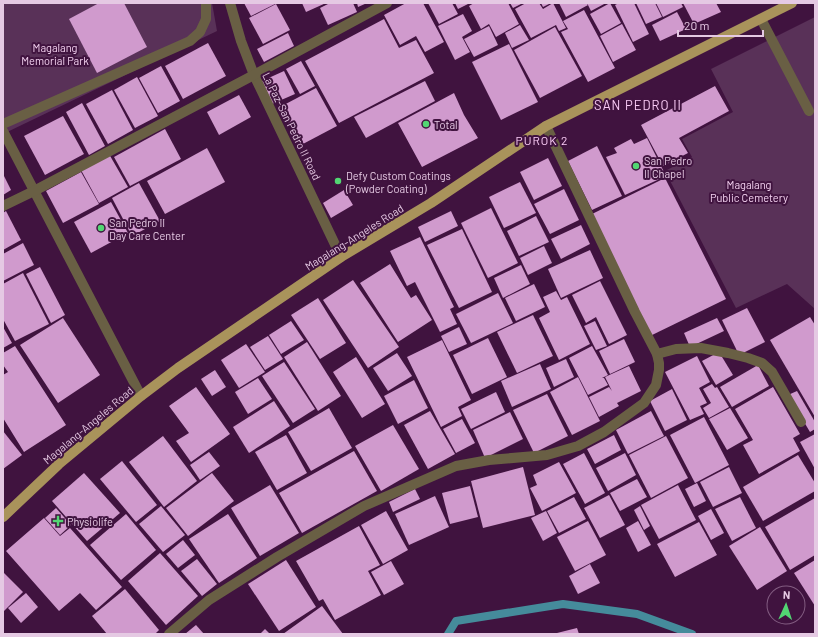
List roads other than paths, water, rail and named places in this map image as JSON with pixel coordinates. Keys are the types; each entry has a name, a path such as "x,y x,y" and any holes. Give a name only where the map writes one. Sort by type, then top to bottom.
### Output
{"main road":[{"name":"Magalang-Angeles Road","path":"3,516 59,464 141,396 178,368 341,257 431,203 546,126 792,3"}],"street":[{"path":"3,124 190,41 200,32 206,18 206,3"},
{"name":"La Paz-San Pedro II Road","path":"230,3 241,42 254,75 341,257"},
{"path":"3,206 254,75 387,3"},
{"path":"761,18 809,111"},
{"path":"169,634 209,600 277,557 364,506 456,466 489,460 547,455 578,446 598,435 644,402 656,385 659,370 657,354 635,312 546,126"},
{"path":"3,131 141,396"},
{"path":"657,354 676,349 701,348 728,352 762,363 772,372 801,422"}],"waterway":[{"path":"448,634 456,621 563,604 637,614 692,634"}],"place":[{"name":"Total","path":"426,124"},
{"name":"San Pedro II Chapel","path":"636,166"},
{"name":"Defy Custom Coatings (Powder Coating)","path":"338,181"},
{"name":"San Pedro II Day Care Center","path":"101,228"},
{"name":"Physiolife","path":"58,521"}],"district":[{"name":"SAN PEDRO II","path":"638,105"},
{"name":"PUROK 2","path":"542,140"}],"park label":[{"name":"Magalang Memorial Park","path":"55,53"},
{"name":"Magalang Public Cemetery","path":"749,190"}]}
